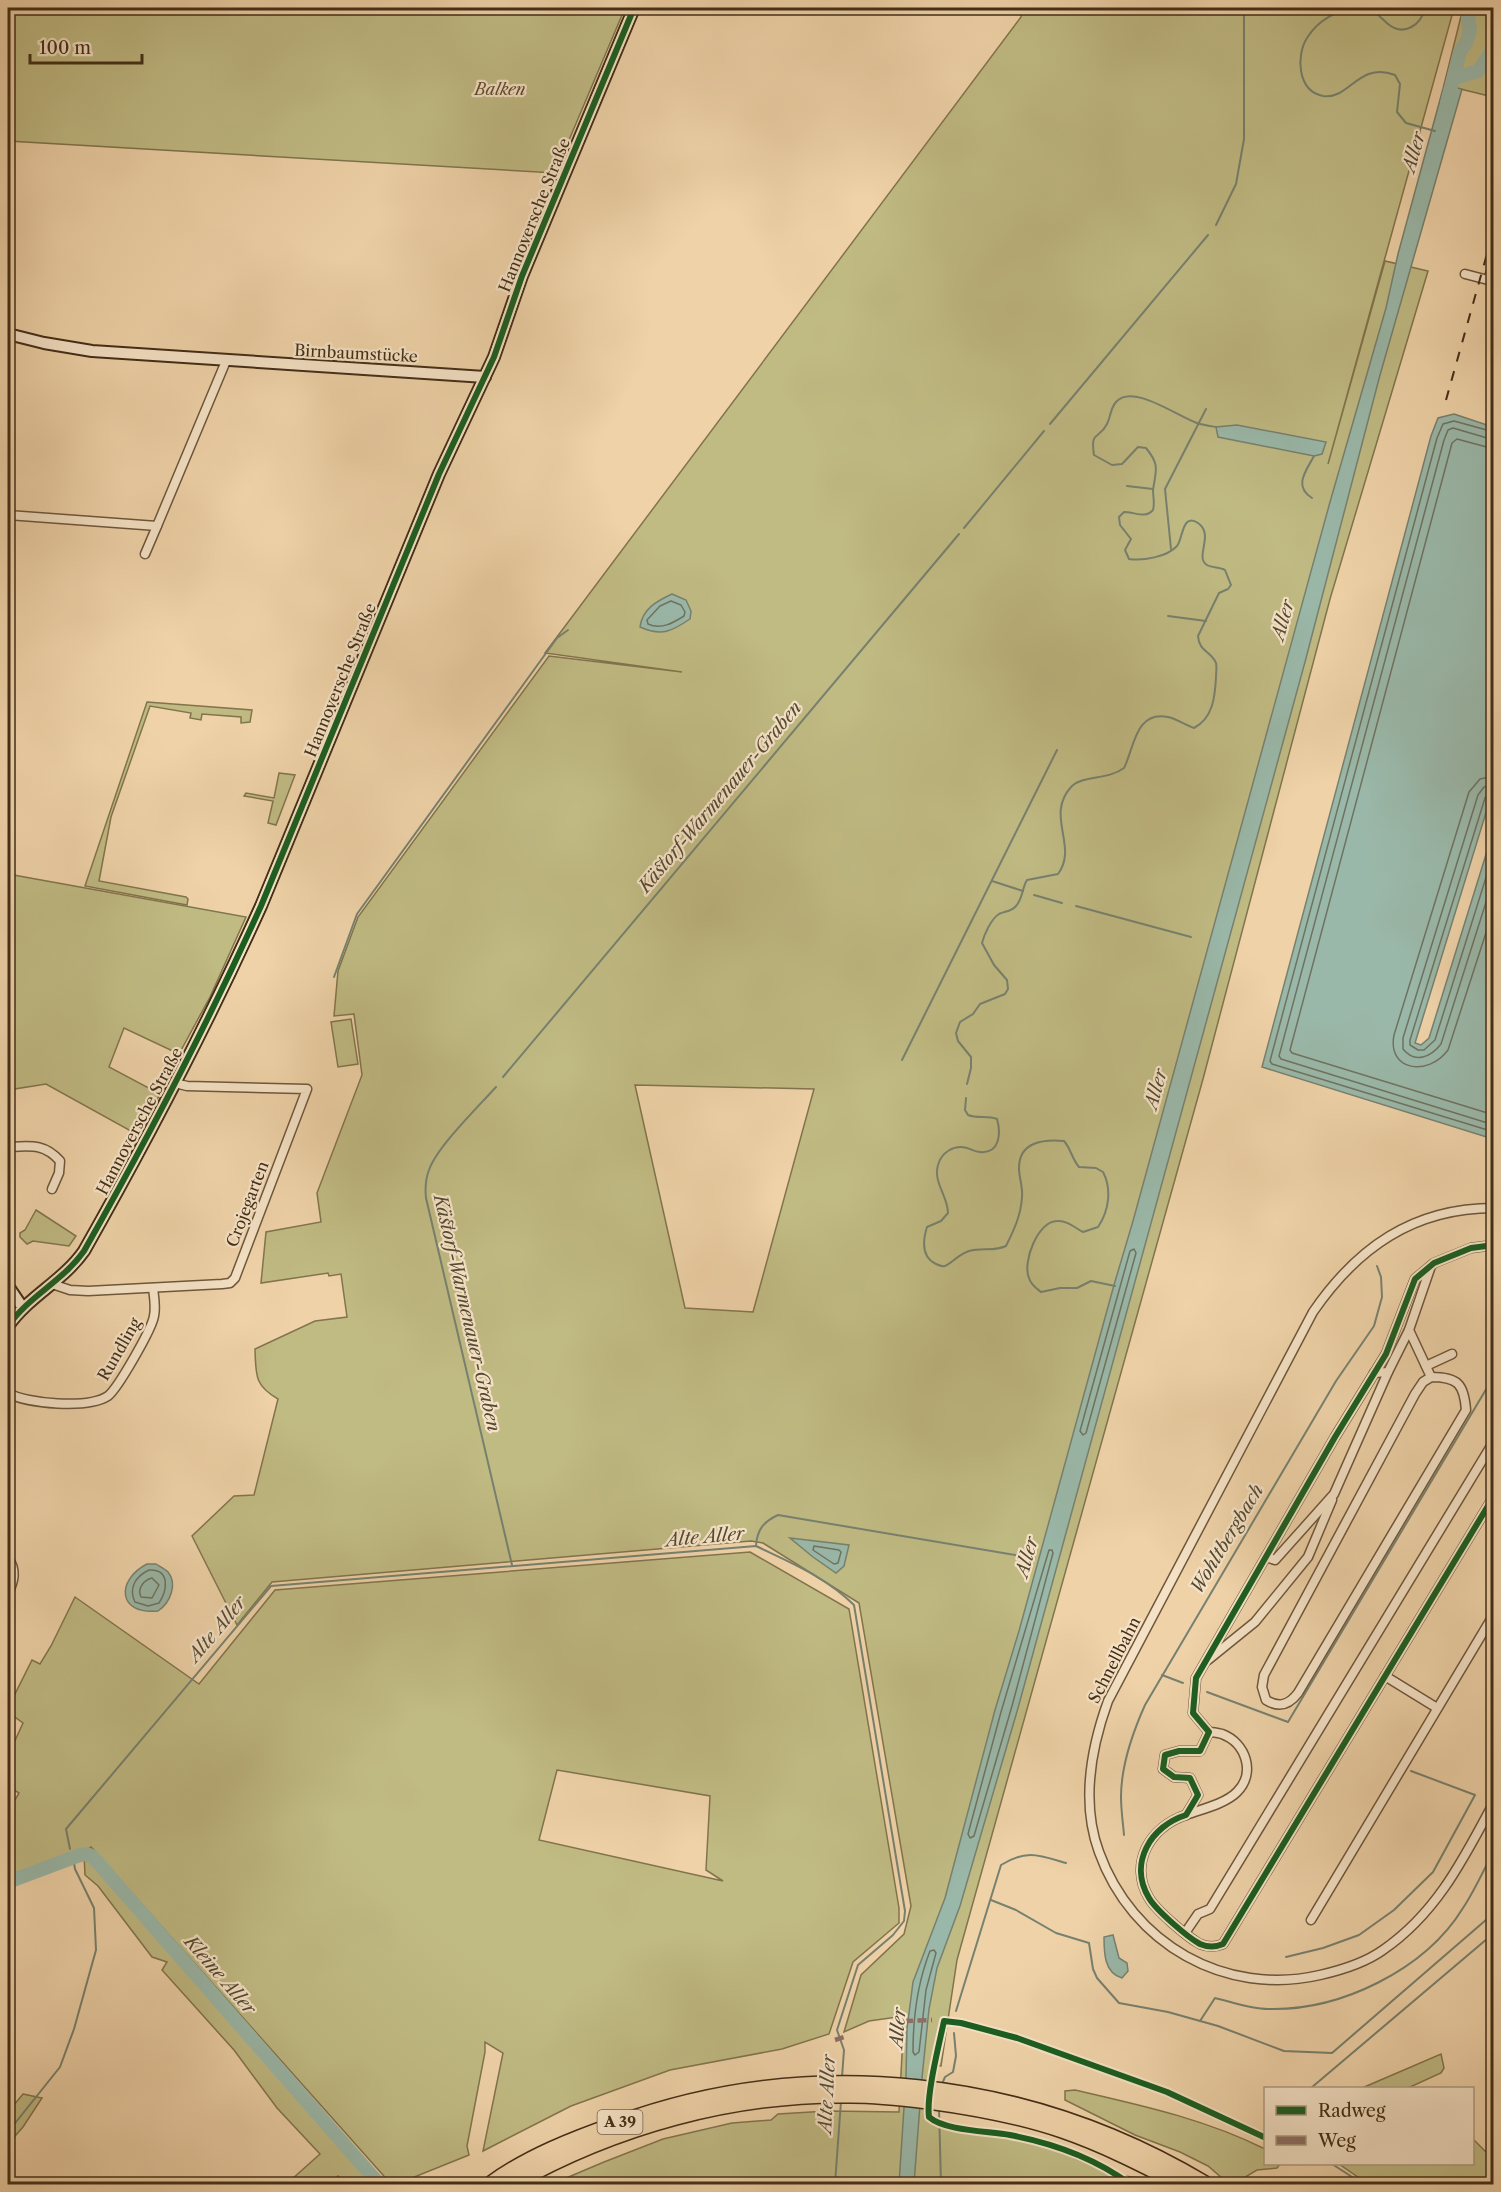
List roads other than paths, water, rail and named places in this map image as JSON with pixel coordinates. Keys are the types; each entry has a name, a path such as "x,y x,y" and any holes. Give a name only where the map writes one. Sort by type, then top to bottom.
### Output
{"highway":[{"name":"A 39","path":"512,2184 588,2146 657,2122 760,2094"},
{"name":"A 39","path":"491,2184 537,2157 582,2136 643,2114 699,2098 760,2094 956,2098 1011,2103 1074,2122 1118,2139 1205,2184"},
{"name":"A 39","path":"956,2098 1061,2130 1115,2151 1181,2184"}],"street":[{"name":"Hannoversche Straße","path":"8,1326 23,1308 75,1264 84,1251 175,1083 231,973 261,906 439,474 494,357 522,276 634,8"},
{"path":"1466,274 1488,280 1494,262"},
{"name":"Birnbaumstücke","path":"8,334 44,344 92,351 485,377"},
{"path":"145,554 226,361"},
{"path":"8,515 157,526"},
{"name":"Crojegarten","path":"52,1284 69,1290 153,1288 230,1283 235,1278 307,1089 187,1086 175,1083"},
{"path":"8,1147 30,1146 51,1151 60,1161 59,1173 51,1188"},
{"name":"Schnellbahn","path":"1494,1208 1441,1213 1391,1234 1354,1263 1324,1295 1312,1312 1108,1701 1093,1753 1090,1782 1091,1812 1099,1851 1110,1878 1138,1918 1157,1937 1209,1968 1239,1977 1262,1980 1301,1979 1333,1972 1355,1965 1389,1946 1426,1912 1445,1889 1494,1802"},
{"path":"1493,1245 1471,1248 1431,1265 1415,1280 1386,1354 1196,1678 1193,1713 1209,1731 1223,1734 1243,1750 1247,1761 1247,1774 1237,1792 1211,1806 1173,1819 1152,1836 1142,1854 1139,1871 1149,1898 1185,1933 1202,1945 1217,1947 1223,1944 1494,1496"},
{"path":"1205,1663 1255,1622 1308,1557 1388,1372 1409,1330 1431,1265"},
{"path":"8,1286 23,1308"},
{"name":"Rundling","path":"8,1394 31,1401 66,1404 95,1400 109,1395 123,1377 154,1317 153,1288"},
{"path":"1409,1330 1431,1377"},
{"path":"1426,1366 1452,1354"},
{"path":"1374,1373 1388,1372"},
{"path":"1431,1377 1445,1377 1458,1382 1465,1394 1467,1410 1298,1693 1286,1704 1275,1705 1266,1700 1262,1687 1264,1674 1415,1394 1431,1377"},
{"path":"1185,1933 1197,1914 1210,1909 1494,1440"},
{"path":"1266,1557 1275,1560 1334,1494"},
{"path":"8,1557 14,1567 14,1575 8,1594"},
{"path":"1311,1920 1494,1614"},
{"path":"1385,1676 1437,1708"},
{"path":"1209,1731 1200,1751 1179,1751 1165,1755 1163,1769 1174,1777 1190,1779 1198,1795 1211,1806"},
{"path":"1186,1815 1198,1795"}],"water":[{"path":"1444,85 1462,89 1380,375 1305,662 1018,1708 960,1906 937,1968 929,2009 914,2184 899,2184 907,2029 913,1982 945,1898 1330,502 1386,308 1398,254"},
{"path":"1454,414 1493,427 1493,790 1415,1043 1421,1045 1429,1038 1493,832 1493,1139 1262,1067 1431,436 1438,418"},
{"path":"1237,425 1326,442 1322,454 1314,456 1218,437 1216,427"},
{"path":"672,594 686,600 691,611 690,619 678,627 661,632 640,627 647,610"},
{"path":"790,1538 849,1545 844,1566 836,1573"},
{"path":"147,1564 156,1564 168,1572 171,1577 171,1593 166,1603 158,1611 144,1611 135,1608 128,1602 125,1595 130,1579"},
{"path":"1113,1935 1119,1958 1127,1963 1128,1971 1122,1978 1112,1972 1106,1961 1104,1937"}],"waterway":[{"name":"Kästorf-Warmenauer-Graben","path":"1216,225 1236,184 1244,139 1244,8"},
{"path":"1358,8 1329,17 1307,38 1303,45 1300,63 1301,72 1308,87 1314,93 1332,96 1372,73 1382,72 1395,75 1400,84 1397,112 1406,123 1435,131"},
{"path":"1359,8 1373,11 1388,24 1400,29 1416,24 1425,8"},
{"name":"Aller","path":"1447,103 1460,52 1467,41 1471,8"},
{"path":"1454,78 1478,71 1494,48"},
{"name":"Kästorf-Warmenauer-Graben","path":"1050,424 1208,235"},
{"path":"967,1084 971,1057 958,1041 956,1033 960,1022 973,1014 980,1004 1005,994 1008,989 1007,980 994,965 982,943 983,940 996,916 1016,906 1027,880 1058,874 1065,853 1061,819 1064,797 1072,786 1083,780 1118,772 1124,768 1137,733 1149,719 1157,716 1168,717 1194,728 1205,719 1214,699 1216,663 1203,648 1198,636 1219,593 1231,585 1225,570 1209,566 1204,561 1202,557 1205,534 1203,528 1193,521 1186,524 1179,543 1173,550 1154,557 1129,559 1125,550 1131,539 1120,525 1119,517 1124,512 1143,515 1153,510 1155,463 1146,448 1138,447 1122,464 1112,465 1094,455 1094,438 1104,429 1116,402 1124,397 1133,396 1156,403 1197,423 1216,427"},
{"path":"1171,549 1165,489 1206,409"},
{"name":"Kästorf-Warmenauer-Graben","path":"964,528 1044,431"},
{"path":"1312,498 1306,493 1302,483 1314,456"},
{"path":"1127,486 1153,489"},
{"name":"Kästorf-Warmenauer-Graben","path":"503,1077 959,534"},
{"path":"1168,616 1206,621"},
{"path":"334,977 357,914 557,638 568,630"},
{"path":"902,1060 1057,750"},
{"path":"992,881 1023,891"},
{"path":"1034,895 1062,903"},
{"path":"1076,906 1191,937"},
{"name":"Kästorf-Warmenauer-Graben","path":"496,1087 440,1150 429,1170 425,1191 512,1565"},
{"path":"966,1098 965,1110 968,1115 997,1119 999,1136 992,1150 978,1152 957,1147 945,1153 940,1161 937,1178 948,1213 941,1221 927,1227 924,1248 931,1261 944,1266 969,1251 1006,1246 1020,1210 1022,1193 1019,1168 1023,1153 1034,1144 1064,1141 1079,1167 1096,1168 1103,1172 1108,1186 1107,1207 1098,1227 1083,1232 1068,1223 1057,1221 1044,1228 1038,1235 1030,1253 1027,1271 1029,1278 1041,1292 1060,1288 1077,1288 1091,1281 1115,1286"},
{"name":"Wohltbergbach","path":"1124,1835 1121,1785 1125,1761 1145,1705 1336,1381 1374,1326 1382,1297 1381,1277 1377,1266"},
{"path":"1207,1692 1288,1722 1494,1376"},
{"path":"756,1546 762,1527 778,1515 1021,1556"},
{"name":"Alte Aller","path":"70,1849 66,1829 271,1586 756,1546 832,1586 854,1605 905,1911 904,1921 893,1935 858,1965 837,2030 844,2050 842,2077"},
{"path":"1162,1675 1183,1683"},
{"path":"1286,1957 1323,1948 1359,1935 1394,1910 1433,1872 1475,1795 1411,1771"},
{"name":"Kleine Aller","path":"8,1882 80,1855 87,1854 93,1857 379,2184"},
{"name":"Wohltbergbach","path":"956,2011 1001,1865 1026,1855 1066,1863"},
{"path":"8,2132 60,2067 74,2029 96,1950 94,1908 75,1869 73,1857"},
{"path":"1200,2021 1215,1998 1262,2009 1295,2008 1324,2003 1351,1994 1404,1968 1447,1930 1467,1902 1489,1860"},
{"path":"991,1900 1016,1910 1056,1933 1089,1943 1093,1969 1097,1978 1119,2003 1168,2012 1218,2026 1284,2051 1332,2053 1494,1913"},
{"path":"1312,2087 1494,1933"},
{"name":"Wohltbergbach","path":"942,2084 945,2077 953,2072 956,2056 954,2033"},
{"name":"Alte Aller","path":"835,2184 841,2101"},
{"name":"Wohltbergbach","path":"939,2108 941,2184"},
{"path":"1334,2165 1363,2184"}],"railway":[{"path":"1446,400 1494,229"}],"park label":[{"name":"Balken","path":"500,89"}]}
